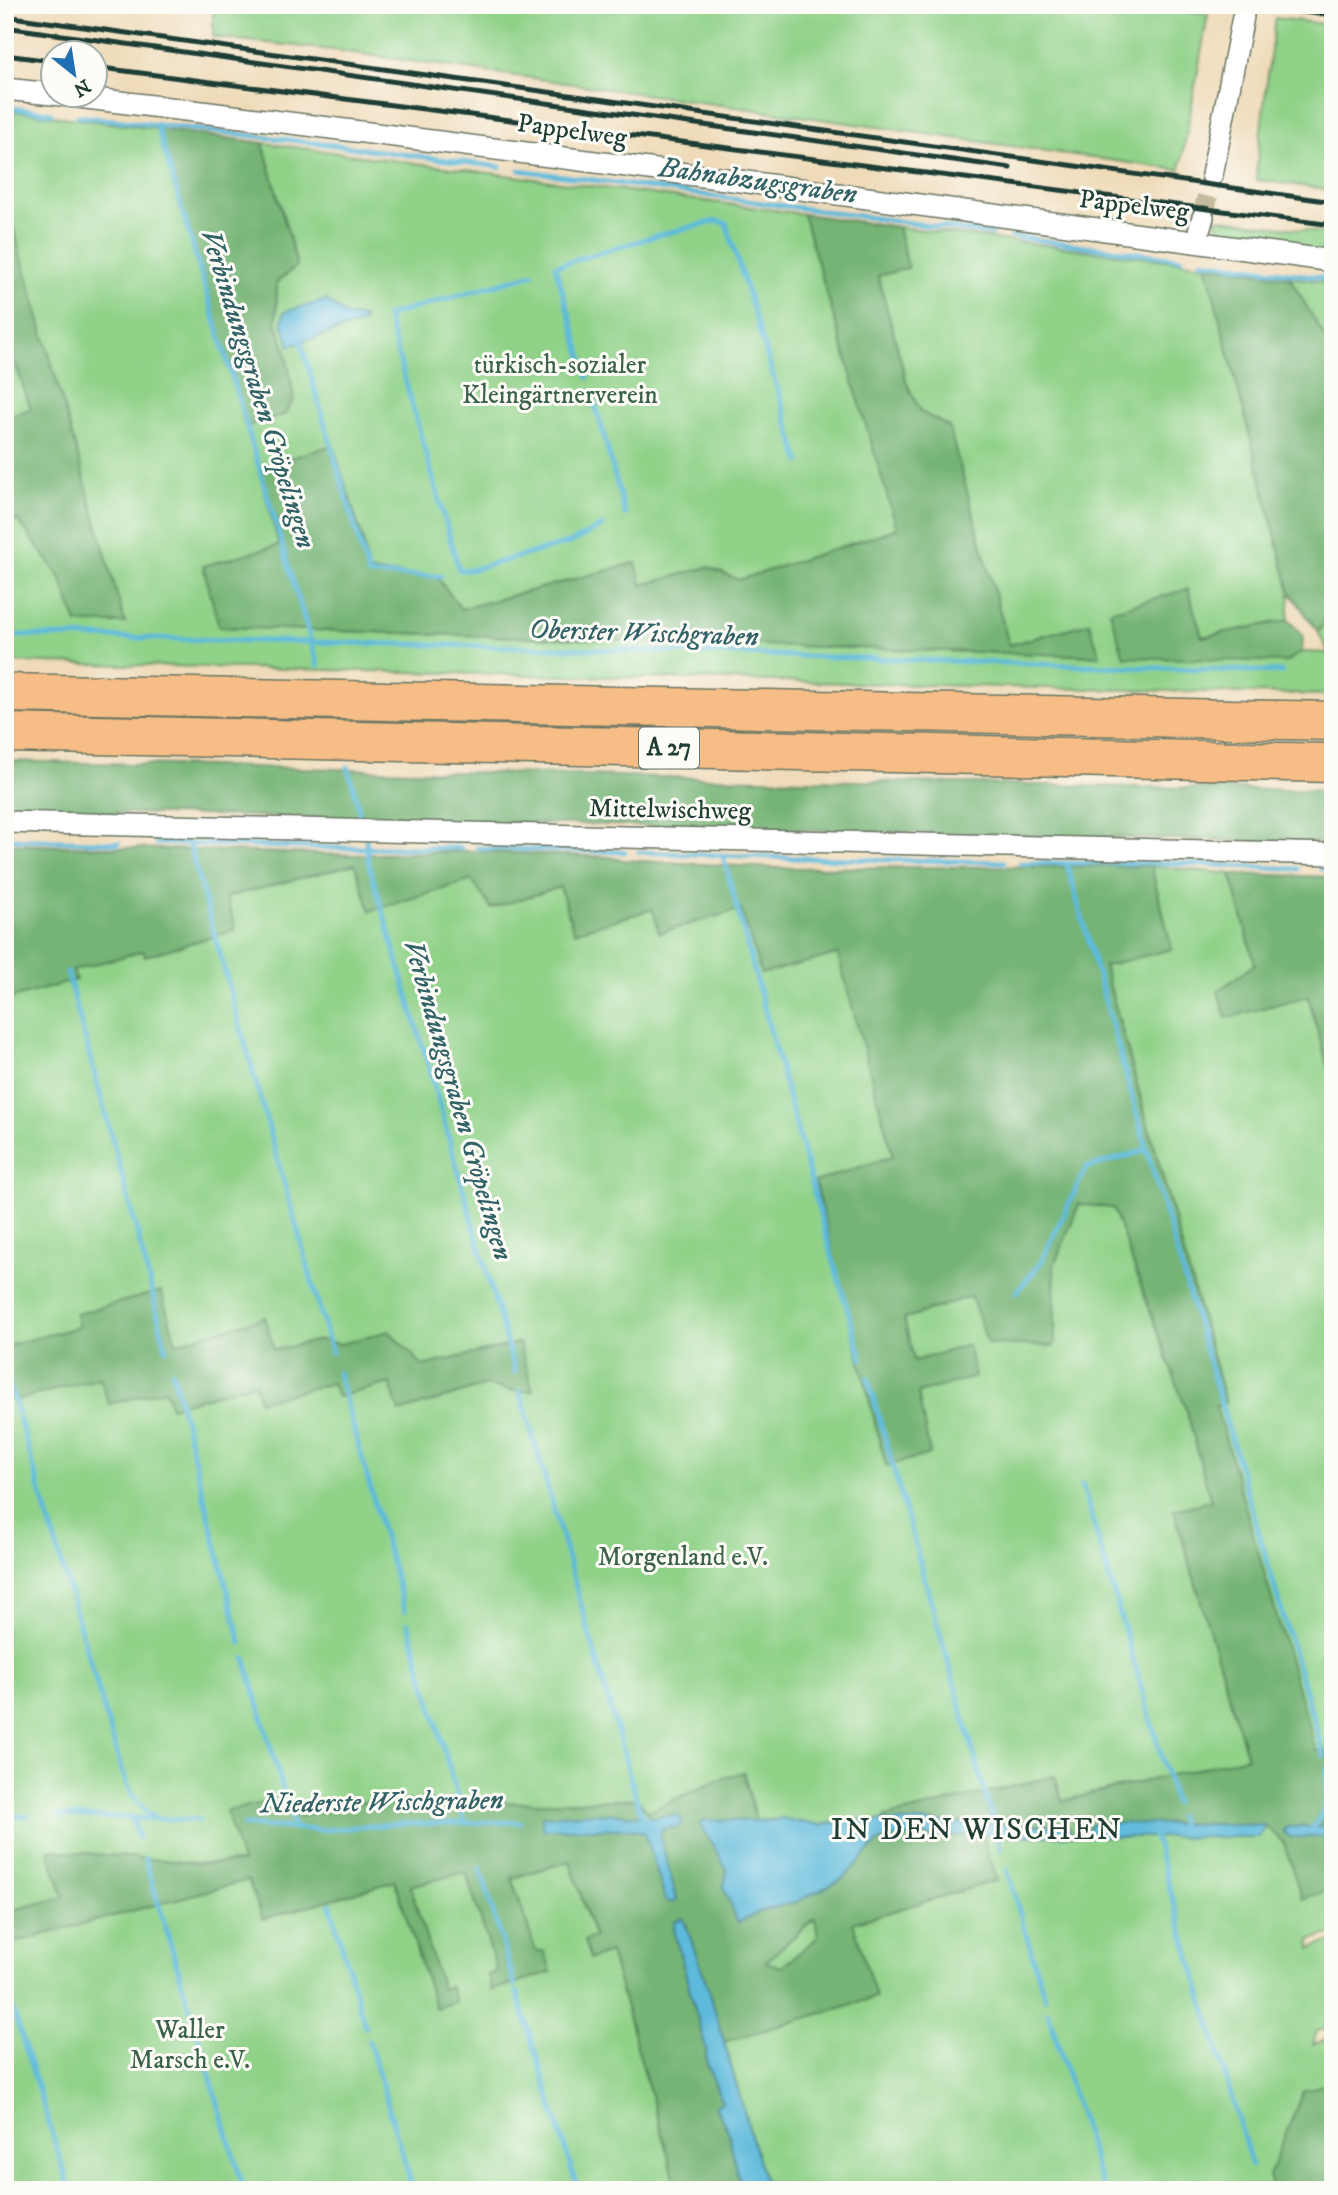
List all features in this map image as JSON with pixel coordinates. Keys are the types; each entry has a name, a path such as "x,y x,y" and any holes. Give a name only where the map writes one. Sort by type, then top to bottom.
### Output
{"highway":[{"name":"A 27","path":"5,693 1333,721"},
{"name":"A 27","path":"5,733 1333,763"}],"street":[{"path":"1212,175 1243,17"},
{"name":"Pappelweg","path":"5,89 38,92"},
{"name":"Pappelweg","path":"108,100 1333,261"},
{"path":"1196,242 1203,218"},
{"name":"Mittelwischweg","path":"5,821 1333,853"}],"green space":[{"path":"316,5 1110,5 1208,14 1180,170 333,50 213,37 213,11"},
{"path":"1275,18 1333,25 1333,190 1256,180"},
{"name":"türkisch-sozialer Kleingärtnerverein","path":"5,110 158,129 246,426 286,351 276,322 277,282 297,265 263,143 803,214 898,528 739,580 707,567 642,586 635,563 461,609 436,576 369,572 362,538 333,446 279,545 219,627 1100,656 1089,623 1009,645 949,427 921,413 907,384 878,275 908,268 898,227 1206,265 1290,592 1288,620 1202,637 1188,590 1111,611 1286,662 1302,652 1329,653 1318,632 1333,611 1333,695 5,662"},
{"path":"158,129 263,143 297,266 277,282 276,322 286,351 294,399 284,415 245,426"},
{"path":"5,198 125,623 77,623 60,577 18,520 5,526 5,417 31,409 5,333"},
{"path":"803,214 898,227 908,268 878,276 907,384 921,412 949,427 1009,645 1089,623 1100,656 219,627 203,566 279,545 258,468 333,445 362,538 369,572 436,576 461,609 636,563 642,585 708,567 739,580 897,529"},
{"path":"1215,218 1333,234 1333,254 1237,242 1222,235"},
{"path":"1206,265 1289,277 1327,341 1333,369 1333,611 1318,632 1290,592"},
{"path":"1289,277 1333,283 1333,369 1327,341"},
{"path":"1188,589 1202,637 1288,620 1303,635 1302,652 1286,662 1124,657 1110,611"},
{"path":"5,761 1333,791 1333,843 5,810"},
{"path":"5,844 353,855 465,851 779,868 1151,866 1172,949 1104,966 1225,1403 1216,1406 1316,1751 1326,1749 1329,1759 1332,1790 1325,1818 1319,1827 1289,1827 1291,1837 1333,1837 1333,1902 1329,1890 1302,1899 1284,1843 1265,1825 1172,1823 1088,1830 1091,1834 1071,1834 1069,1828 1062,1826 881,1821 886,1817 1055,1776 1062,1801 1247,1757 1174,1510 1211,1501 1187,1412 1113,1208 1079,1204 1054,1265 1055,1346 988,1344 971,1296 904,1319 914,1361 968,1345 975,1377 918,1393 930,1454 886,1466 815,1182 893,1156 838,954 761,974 741,909 659,933 653,909 574,932 560,887 491,908 472,880 370,911 355,864 226,897 236,930 145,956 144,951 73,970 76,980 5,1000"},
{"name":"Morgenland e.V.","path":"356,864 371,911 472,880 491,908 560,887 574,932 653,909 659,933 741,909 838,954 893,1156 815,1182 918,1393 904,1319 971,1296 1055,1346 1054,1265 1079,1204 1113,1208 1187,1412 1211,1501 1174,1510 1247,1758 1062,1801 1055,1777 886,1817 881,1821 850,1820 820,1825 781,1819 756,1821 744,1772 715,1781 648,1812 637,1799 545,1803 369,1801 298,1817 243,1862 205,1864 48,1850 64,1897 5,1912 5,1378 12,1401 101,1378 166,1390 171,1407 255,1383 259,1401 333,1383 337,1397 390,1383 399,1412 486,1385 515,1391 532,1390 518,1343 423,1366 389,1331 341,1344 320,1340 274,1351 264,1318 176,1343 76,1315 79,1327 5,1346 5,1000 75,980 73,970 144,950 145,956 235,930 226,897"},
{"path":"1151,866 1231,874 1255,964 1219,991 1226,1017 1308,996 1333,1086 1333,1827 1319,1827 1329,1809 1331,1799 1329,1759 1326,1749 1316,1752 1215,1405 1225,1402 1104,965 1172,949"},
{"path":"1231,874 1333,877 1333,1086 1308,996 1226,1018 1218,991 1255,964"},
{"path":"161,1291 176,1343 265,1317 274,1350 320,1340 341,1344 389,1331 423,1366 519,1343 533,1391 515,1391 486,1385 399,1412 390,1383 337,1397 332,1383 259,1401 255,1383 171,1407 165,1390 109,1404 100,1378 12,1401 5,1378 5,1346 79,1327 76,1314"},
{"path":"743,1772 756,1821 704,1820 727,1871 724,1888 738,1923 761,1911 796,1902 843,1879 877,1843 889,1837 982,1835 997,1880 853,1923 876,1997 724,2042 686,1924 674,1922 675,1935 706,2049 707,2063 722,2102 715,2107 729,2133 737,2174 744,2190 678,2190 610,1952 590,1959 584,1941 594,1937 570,1861 512,1878 536,1952 544,1951 551,1972 492,1990 488,1975 497,1971 466,1872 410,1886 442,1989 450,1986 455,2002 435,2008 395,1881 263,1919 248,1880 5,1945 5,1912 64,1897 48,1850 205,1864 242,1862 226,1811 276,1800 298,1817 369,1801 545,1803 638,1799 648,1812 715,1781","holes":["598,1813 657,1817 673,1815 679,1827 666,1828 659,1832 677,1899 666,1901 645,1833 542,1816","815,1918 818,1937 782,1967 765,1962"]},
{"path":"1265,1825 1284,1843 1302,1898 1329,1889 1333,1902 1333,1933 1310,1940 1311,1948 1333,1941 1333,2027 1317,2031 1313,2044 1333,2038 1333,2082 1303,2092 1270,2176 1274,2190 767,2190 724,2042 876,1997 852,1923 997,1880 982,1835 1259,1837"},
{"name":"Waller Marsch e.V.","path":"570,1861 594,1937 590,1958 610,1952 678,2190 5,2190 5,1945 249,1879 263,1919 395,1881 435,2007 442,1989 409,1886 465,1871 498,1972 488,1975 492,1990 536,1953 512,1878"},
{"path":"816,1917 818,1937 782,1967 765,1962"},
{"path":"1333,2082 1333,2190 1274,2190 1269,2176 1303,2091"}],"water":[{"path":"326,300 347,316 363,317 364,322 290,346 282,322 284,312"},
{"path":"598,1813 681,1817 682,1823 679,1827 666,1828 659,1833 677,1899 673,1903 666,1901 645,1833 631,1829 543,1829 542,1816"},
{"path":"781,1819 820,1825 850,1820 1062,1826 1069,1828 1071,1834 889,1837 877,1843 843,1879 796,1902 761,1911 738,1923 724,1888 727,1871 700,1825 703,1820"},
{"path":"1091,1825 1265,1825 1259,1837 1105,1837 1091,1834 1088,1830"},
{"path":"1333,1827 1333,1837 1291,1837 1284,1833 1284,1829"},
{"path":"683,1918 708,1987 767,2190 744,2190 737,2174 729,2133 715,2106 722,2102 707,2063 706,2049 675,1935 674,1922"}],"waterway":[{"name":"Bahnabzugsgraben","path":"5,107 51,113"},
{"name":"Bahnabzugsgraben","path":"78,116 500,167"},
{"name":"Verbindungsgraben Gröpelingen","path":"157,126 318,665"},
{"name":"Bahnabzugsgraben","path":"519,170 992,234"},
{"path":"588,377 555,266 659,235 716,221 726,223 800,462"},
{"name":"Bahnabzugsgraben","path":"1010,236 1182,259"},
{"name":"Bahnabzugsgraben","path":"1201,261 1333,279"},
{"path":"533,274 387,316 459,570 470,570 572,542 602,526"},
{"path":"300,339 369,575 441,576"},
{"path":"595,403 625,514"},
{"name":"Oberster Wischgraben","path":"5,635 526,647 1282,672"},
{"name":"Verbindungsgraben Gröpelingen","path":"348,767 362,822"},
{"name":"Verbindungsgraben Gröpelingen","path":"366,838 368,861 515,1372"},
{"path":"5,839 119,843"},
{"path":"156,843 461,848"},
{"path":"189,844 332,1353"},
{"path":"477,848 625,852"},
{"path":"639,852 1004,862"},
{"path":"723,856 862,1359"},
{"path":"1020,863 1173,863 1298,869"},
{"path":"1067,864 1147,1150 1324,1756"},
{"path":"1321,869 1333,869"},
{"path":"67,972 166,1349"},
{"path":"1017,1292 1041,1262 1086,1168 1147,1150"},
{"path":"5,1369 121,1768 137,1801 154,1817"},
{"path":"172,1371 241,1643"},
{"path":"338,1373 405,1611"},
{"path":"868,1378 1001,1850"},
{"name":"Verbindungsgraben Gröpelingen","path":"520,1391 640,1811 647,1821"},
{"path":"1082,1484 1175,1803"},
{"path":"408,1623 465,1823"},
{"path":"245,1658 294,1828"},
{"path":"1309,1832 1324,1810 1327,1769"},
{"name":"Niederste Wischgraben","path":"5,1816 28,1816"},
{"name":"Niederste Wischgraben","path":"59,1816 199,1820"},
{"path":"1178,1816 1182,1830"},
{"path":"132,1817 138,1837"},
{"name":"Niederste Wischgraben","path":"244,1825 322,1830 396,1824 520,1822"},
{"path":"1153,1832 1252,2166"},
{"path":"145,1859 244,2190"},
{"path":"480,1868 515,1985"},
{"path":"1007,1870 1045,1998"},
{"path":"330,1904 365,2027"},
{"path":"5,1984 70,2190"},
{"path":"517,1992 578,2190"},
{"path":"1048,2012 1103,2190"},
{"path":"369,2041 413,2190"}],"tunnel":[{"path":"1203,217 1212,175"}],"railway":[{"path":"1224,5 1333,15"},
{"path":"5,16 1333,202"},
{"path":"5,27 1010,168"},
{"path":"5,55 38,59"},
{"path":"108,69 1333,225"}],"district":[{"name":"IN DEN WISCHEN","path":"977,1830"}]}
